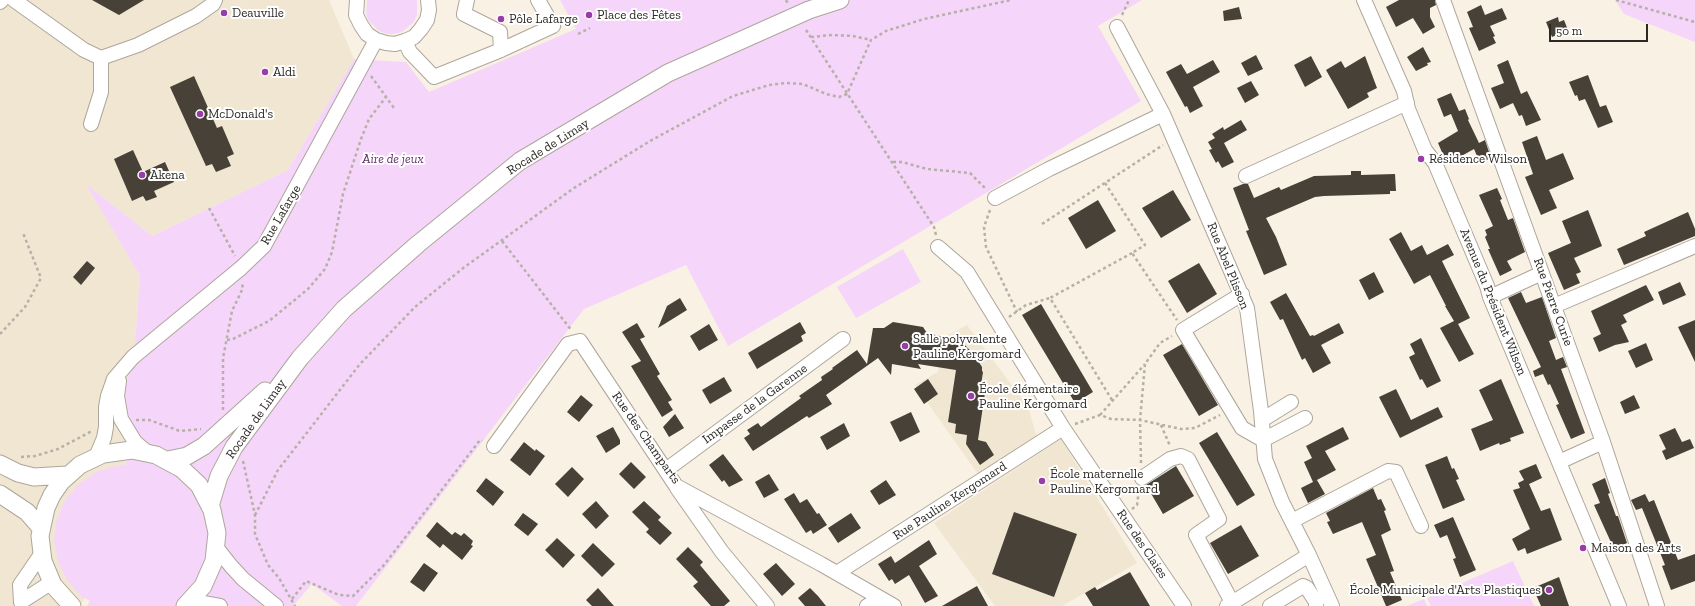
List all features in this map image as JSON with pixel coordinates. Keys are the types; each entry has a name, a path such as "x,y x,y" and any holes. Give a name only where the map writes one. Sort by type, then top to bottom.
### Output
{"main road":[{"name":"Rocade de Limay","path":"210,506 221,471 234,447 300,358 344,308 418,244 520,161 668,73 809,10 840,0"},
{"name":"Rocade de Limay","path":"168,460 197,451 218,434 300,358"},
{"path":"67,603 52,582 45,567 42,553 41,528 48,502 56,488 67,475 80,465 96,457 119,451 132,450 148,453 168,460 182,468 194,479 210,506 216,528 216,547 213,565 200,590 186,605"},
{"path":"8,461 18,473 34,477 67,475"},
{"path":"0,494 27,512 41,528"}],"street":[{"path":"14,0 84,50 101,58 138,45 196,16 215,0"},
{"path":"356,0 356,15 360,25 367,34 376,40 391,43 405,41 414,37 421,30 427,20 429,10 428,0"},
{"path":"467,0 464,14 500,32 501,50"},
{"path":"405,41 410,52 434,77 501,50 553,26 538,0"},
{"name":"Avenue du Président Wilson","path":"1364,0 1404,91 1425,150 1435,163 1487,286 1490,297 1619,606"},
{"name":"Rue Pierre Curie","path":"1443,0 1603,442 1657,606"},
{"name":"Rue Abel Plisson","path":"1117,27 1163,114 1242,294 1247,308 1262,420 1265,459 1282,502 1309,554 1332,606"},
{"name":"Rue Lafarge","path":"96,457 102,444 106,427 106,407 114,379 121,369 133,357 241,268 264,246 316,154 362,64 376,40"},
{"path":"91,124 101,92 101,58"},
{"path":"1246,176 1407,103"},
{"path":"994,198 1049,169 1163,114"},
{"path":"1554,306 1695,246"},
{"name":"Rue des Claies","path":"938,247 967,272 1064,428 1184,606"},
{"path":"1490,297 1542,273"},
{"path":"1242,294 1183,330 1242,428 1263,440 1305,418"},
{"name":"Impasse de la Garenne","path":"666,470 843,339"},
{"path":"494,446 568,344 580,341"},
{"name":"Rue des Champarts","path":"580,341 676,486 837,573 894,606"},
{"path":"121,369 117,396 122,423 135,442 148,453"},
{"path":"1262,420 1291,402"},
{"name":"Rue Pauline Kergomard","path":"837,573 1064,428"},
{"path":"1559,462 1603,442"},
{"path":"1142,478 1170,459 1181,456 1188,459 1219,518 1196,535 1231,605 1309,554"},
{"path":"1292,522 1388,471 1396,472 1421,526"},
{"path":"676,486 722,552 767,606"},
{"path":"216,547 243,579 276,606"},
{"path":"21,604 20,585 42,553"},
{"path":"21,604 52,582"},
{"path":"1270,606 1303,586 1307,588 1316,602 1316,606"},
{"path":"867,606 880,599"},
{"path":"186,605 203,603 220,606"}],"path":[{"path":"255,515 278,470 360,364 415,308 462,269 574,188 650,141 733,96 769,85 786,83 803,84 826,94 839,97 847,94 871,40 886,31 924,19 1011,0"},
{"path":"1117,27 1129,0"},
{"path":"1616,0 1695,22"},
{"path":"578,34 590,28"},
{"path":"806,30 934,228 938,247"},
{"path":"811,37 832,35 853,36 871,40"},
{"path":"362,64 394,108"},
{"path":"227,340 269,321 308,289 325,269 332,252 343,194 361,139 369,119 386,97"},
{"path":"1042,224 1174,139"},
{"path":"892,162 902,162 927,169 970,173 994,198 984,227 986,247 1017,312"},
{"path":"999,324 1026,305 1050,298 1145,245 1105,183"},
{"path":"122,423 140,419 149,420 180,431 209,427 218,434 224,407 223,358 232,311 243,288 241,268 209,208"},
{"path":"0,334 25,307 41,278 23,233"},
{"path":"502,241 580,341"},
{"path":"1064,428 1100,415 1145,364 1160,343 1183,330 1132,253"},
{"path":"1050,298 1112,400"},
{"path":"1123,515 1137,505 1142,478 1140,420 1145,364"},
{"path":"1100,415 1111,419 1140,420 1181,429 1196,428 1232,410"},
{"path":"1161,424 1176,458"},
{"path":"8,461 35,456 58,449 88,432 106,427"},
{"path":"292,599 306,581 339,595 353,596 384,565 480,440 494,446"},
{"path":"234,447 243,461 255,515 255,534 268,565 292,599 295,606"}],"shaded area":[{"path":"0,0 329,0 354,59 288,170 152,236 87,185 140,276 119,554 79,606 0,606"},
{"name":"École élémentaire Pauline Kergomard","path":"967,325 1028,407 1037,438 978,474 915,385 938,372 945,337"},
{"name":"École maternelle Pauline Kergomard","path":"1061,439 1137,563 1062,606 995,606 934,523"}],"green space":[{"path":"367,0 417,0 417,15 414,22 402,32 387,34 379,31 368,20 366,13"},
{"name":"Aire de jeux","path":"560,0 1142,0 1098,26 1141,101 728,346 686,265 584,309 356,606 342,606 312,584 293,606 87,606 90,601 81,596 67,580 58,561 54,540 57,519 65,500 79,484 96,472 116,466 126,465 129,418 122,405 130,371 133,369 140,276 86,184 152,236 288,170 354,59 406,62 429,92 576,29"},
{"path":"1615,0 1695,0 1695,42 1624,14"},
{"path":"903,249 921,282 856,318 837,287"},
{"path":"1513,561 1534,606 1431,606 1427,598"},
{"path":"1424,599 1427,606 1407,606"}],"building":[{"path":"92,0 144,0 119,15"},
{"path":"1399,0 1435,0 1436,5 1430,8 1430,17 1435,27 1423,34 1413,18 1396,27 1386,7"},
{"path":"1481,5 1485,15 1502,8 1507,19 1490,26 1495,36 1493,37 1496,43 1479,51 1469,28 1473,27 1467,12"},
{"path":"1239,7 1242,19 1224,21 1223,11"},
{"path":"1558,17 1559,22 1564,20 1568,30 1552,37 1546,22"},
{"path":"1423,47 1431,62 1427,63 1428,65 1416,71 1407,57"},
{"path":"1256,55 1263,69 1248,76 1241,63"},
{"path":"1311,56 1322,77 1305,87 1294,65"},
{"path":"1365,56 1377,88 1367,93 1369,97 1348,109 1326,70 1341,61 1345,68"},
{"path":"1213,60 1220,72 1193,87 1203,106 1190,113 1187,106 1185,107 1166,72 1181,64 1187,74"},
{"path":"1508,60 1521,94 1527,91 1541,120 1526,126 1522,115 1519,116 1513,103 1500,109 1491,88 1504,83 1497,65"},
{"path":"1588,75 1600,107 1606,105 1613,122 1598,128 1585,99 1579,101 1577,95 1575,96 1569,82"},
{"path":"194,76 217,128 222,126 234,154 227,157 231,166 216,172 212,164 206,166 170,87"},
{"path":"1251,81 1259,95 1245,103 1237,88"},
{"path":"1451,93 1459,111 1465,109 1469,119 1468,120 1479,143 1485,140 1491,158 1480,163 1474,149 1447,164 1438,143 1458,131 1451,114 1444,117 1437,99"},
{"path":"1241,120 1247,130 1224,143 1234,162 1222,168 1218,161 1216,163 1209,150 1212,149 1208,142 1215,138 1212,134 1223,127 1224,130"},
{"path":"1537,136 1546,160 1563,153 1574,179 1549,190 1557,208 1541,215 1525,177 1533,174 1522,142"},
{"path":"133,150 143,172 165,162 174,182 154,191 157,197 146,201 143,196 132,201 114,159"},
{"path":"1351,171 1361,171 1361,175 1395,174 1396,191 1390,191 1390,194 1315,197 1266,218 1276,237 1287,265 1264,275 1246,231 1249,230 1233,188 1243,184 1248,184 1254,198 1279,187 1281,190 1314,176 1351,175"},
{"path":"1497,188 1508,220 1513,218 1525,252 1507,261 1512,270 1500,276 1488,249 1490,249 1485,237 1487,235 1485,230 1493,226 1479,195"},
{"path":"1173,190 1191,220 1161,238 1142,208"},
{"path":"1098,200 1116,231 1086,249 1068,218"},
{"path":"1588,210 1602,246 1574,258 1581,272 1576,274 1580,283 1564,290 1548,253 1571,243 1562,221"},
{"path":"1688,212 1695,229 1695,236 1624,265 1617,249 1646,236 1644,232"},
{"path":"1401,232 1411,251 1422,245 1427,255 1448,244 1454,255 1442,261 1470,318 1458,324 1474,354 1459,362 1440,328 1454,321 1430,275 1414,284 1389,239"},
{"path":"87,261 95,268 81,285 73,277"},
{"path":"1199,263 1217,294 1187,313 1168,281"},
{"path":"1374,272 1384,292 1369,300 1359,280"},
{"path":"1680,282 1686,295 1663,305 1658,292"},
{"path":"1646,285 1654,300 1623,315 1627,322 1621,325 1629,342 1615,345 1599,352 1593,338 1601,334 1591,311"},
{"path":"1521,292 1526,303 1542,297 1556,338 1549,341 1556,360 1563,357 1567,367 1561,369 1585,433 1571,439 1556,405 1559,404 1550,384 1548,385 1543,374 1535,377 1533,371 1541,367 1508,298"},
{"path":"1286,293 1310,336 1314,336 1339,323 1344,333 1321,345 1331,363 1313,373 1305,358 1302,360 1283,319 1280,320 1270,302"},
{"path":"680,298 687,310 658,328 667,306"},
{"path":"1041,304 1093,392 1075,403 1022,315"},
{"path":"1695,320 1695,362 1678,327"},
{"path":"800,322 806,333 801,336 803,341 757,369 748,353"},
{"path":"893,322 923,327 927,333 952,339 965,345 975,356 982,367 983,372 981,385 986,386 978,440 986,442 994,455 980,465 966,444 967,435 955,433 956,424 948,422 956,370 918,364 921,369 892,364 891,375 878,358 826,395 832,404 809,418 807,416 753,451 744,438 750,434 747,430 758,423 761,427 801,398 799,396 822,380 821,377 857,350 867,364 873,328 884,328"},
{"path":"637,323 645,337 640,339 660,374 657,376 672,400 668,402 673,410 662,417 631,366 641,361 622,332"},
{"path":"709,324 718,340 699,351 690,336"},
{"path":"1421,338 1441,381 1427,388 1422,379 1420,380 1409,357 1415,354 1410,344"},
{"path":"1646,343 1653,360 1636,368 1628,351"},
{"path":"1182,344 1218,405 1199,416 1163,355"},
{"path":"724,377 732,391 710,404 702,390"},
{"path":"928,379 938,394 924,404 914,389"},
{"path":"1501,379 1524,433 1510,438 1511,441 1500,445 1499,443 1480,451 1471,429 1493,420 1479,390"},
{"path":"1396,389 1411,420 1438,407 1443,417 1400,438 1379,397"},
{"path":"581,395 593,405 579,422 567,412"},
{"path":"1634,395 1640,408 1625,414 1620,402"},
{"path":"911,412 920,432 900,442 890,422"},
{"path":"675,414 684,428 669,437 663,427"},
{"path":"844,423 850,436 827,450 820,437"},
{"path":"613,427 620,440 620,444 606,453 596,436"},
{"path":"1343,427 1349,439 1325,451 1336,470 1313,482 1304,462 1312,458 1306,446"},
{"path":"1675,428 1682,442 1690,439 1694,448 1666,460 1662,451 1666,449 1659,435"},
{"path":"1217,432 1255,495 1237,506 1199,443"},
{"path":"524,442 535,451 536,449 545,456 530,476 510,460"},
{"path":"723,454 743,480 729,487 724,480 722,482 709,465"},
{"path":"1447,456 1452,469 1454,468 1459,479 1456,480 1465,500 1443,509 1425,465"},
{"path":"631,462 646,477 634,489 619,474"},
{"path":"1536,464 1542,478 1529,484 1541,511 1550,508 1562,540 1527,554 1525,548 1518,551 1512,539 1530,529 1513,490 1520,488 1518,483 1524,480 1519,471"},
{"path":"1176,466 1194,496 1163,514 1146,485"},
{"path":"572,467 584,479 568,497 555,484"},
{"path":"769,474 779,490 764,498 755,482"},
{"path":"486,478 504,492 493,506 476,491"},
{"path":"1605,478 1610,493 1608,494 1616,516 1618,516 1627,543 1614,549 1594,505 1600,503 1592,484"},
{"path":"886,480 896,495 879,505 870,491"},
{"path":"1317,480 1325,494 1308,503 1301,488"},
{"path":"1373,488 1378,500 1381,499 1386,510 1384,511 1391,530 1381,535 1394,571 1390,572 1402,600 1388,606 1386,606 1366,559 1376,555 1362,522 1333,534 1327,522 1330,521 1326,513"},
{"path":"794,493 800,503 807,499 817,514 819,513 827,525 813,534 811,530 806,533 784,499"},
{"path":"1645,494 1649,502 1654,500 1678,560 1695,554 1695,581 1671,590 1662,566 1665,565 1642,508 1636,510 1631,500"},
{"path":"596,501 609,516 596,529 582,514"},
{"path":"644,501 661,517 658,520 672,533 660,545 646,532 649,529 632,512"},
{"path":"1014,512 1077,534 1054,597 992,574"},
{"path":"523,513 538,524 528,536 514,525"},
{"path":"851,513 861,528 838,543 828,528"},
{"path":"1453,517 1476,570 1460,577 1453,559 1456,558 1447,535 1440,538 1434,525"},
{"path":"437,522 452,535 455,532 461,536 464,533 473,541 471,545 473,546 462,560 443,544 440,548 426,536"},
{"path":"1241,525 1259,556 1228,574 1210,543"},
{"path":"557,538 575,555 563,568 545,550"},
{"path":"929,540 937,554 919,566 938,596 925,603 909,575 895,584 892,579 889,581 878,564 891,556 895,563"},
{"path":"593,543 615,564 602,577 581,556"},
{"path":"688,547 703,562 700,565 730,601 724,606 711,606 693,586 698,582 676,559"},
{"path":"424,563 438,573 424,592 410,582"},
{"path":"776,563 795,584 782,596 763,574"},
{"path":"1130,572 1150,606 1093,606 1085,593 1095,587 1097,590"},
{"name":"École Municipale d'Arts Plastiques","path":"1559,577 1569,606 1541,606 1533,588"},
{"path":"977,586 988,606 942,606"},
{"path":"598,588 614,606 592,606 586,600"},
{"path":"810,588 826,606 805,606 798,598"}],"place":[{"name":"Deauville","path":"224,13"},
{"name":"Place des Fêtes","path":"589,15"},
{"name":"Pôle Lafarge","path":"501,19"},
{"name":"Aldi","path":"265,72"},
{"name":"McDonald's","path":"200,114"},
{"name":"Résidence Wilson","path":"1421,159"},
{"name":"Akena","path":"142,175"},
{"name":"Salle polyvalente Pauline Kergomard","path":"905,346"},
{"name":"École élémentaire Pauline Kergomard","path":"971,396"},
{"name":"École maternelle Pauline Kergomard","path":"1042,481"},
{"name":"Maison des Arts","path":"1583,548"},
{"name":"École Municipale d'Arts Plastiques","path":"1549,590"}]}
